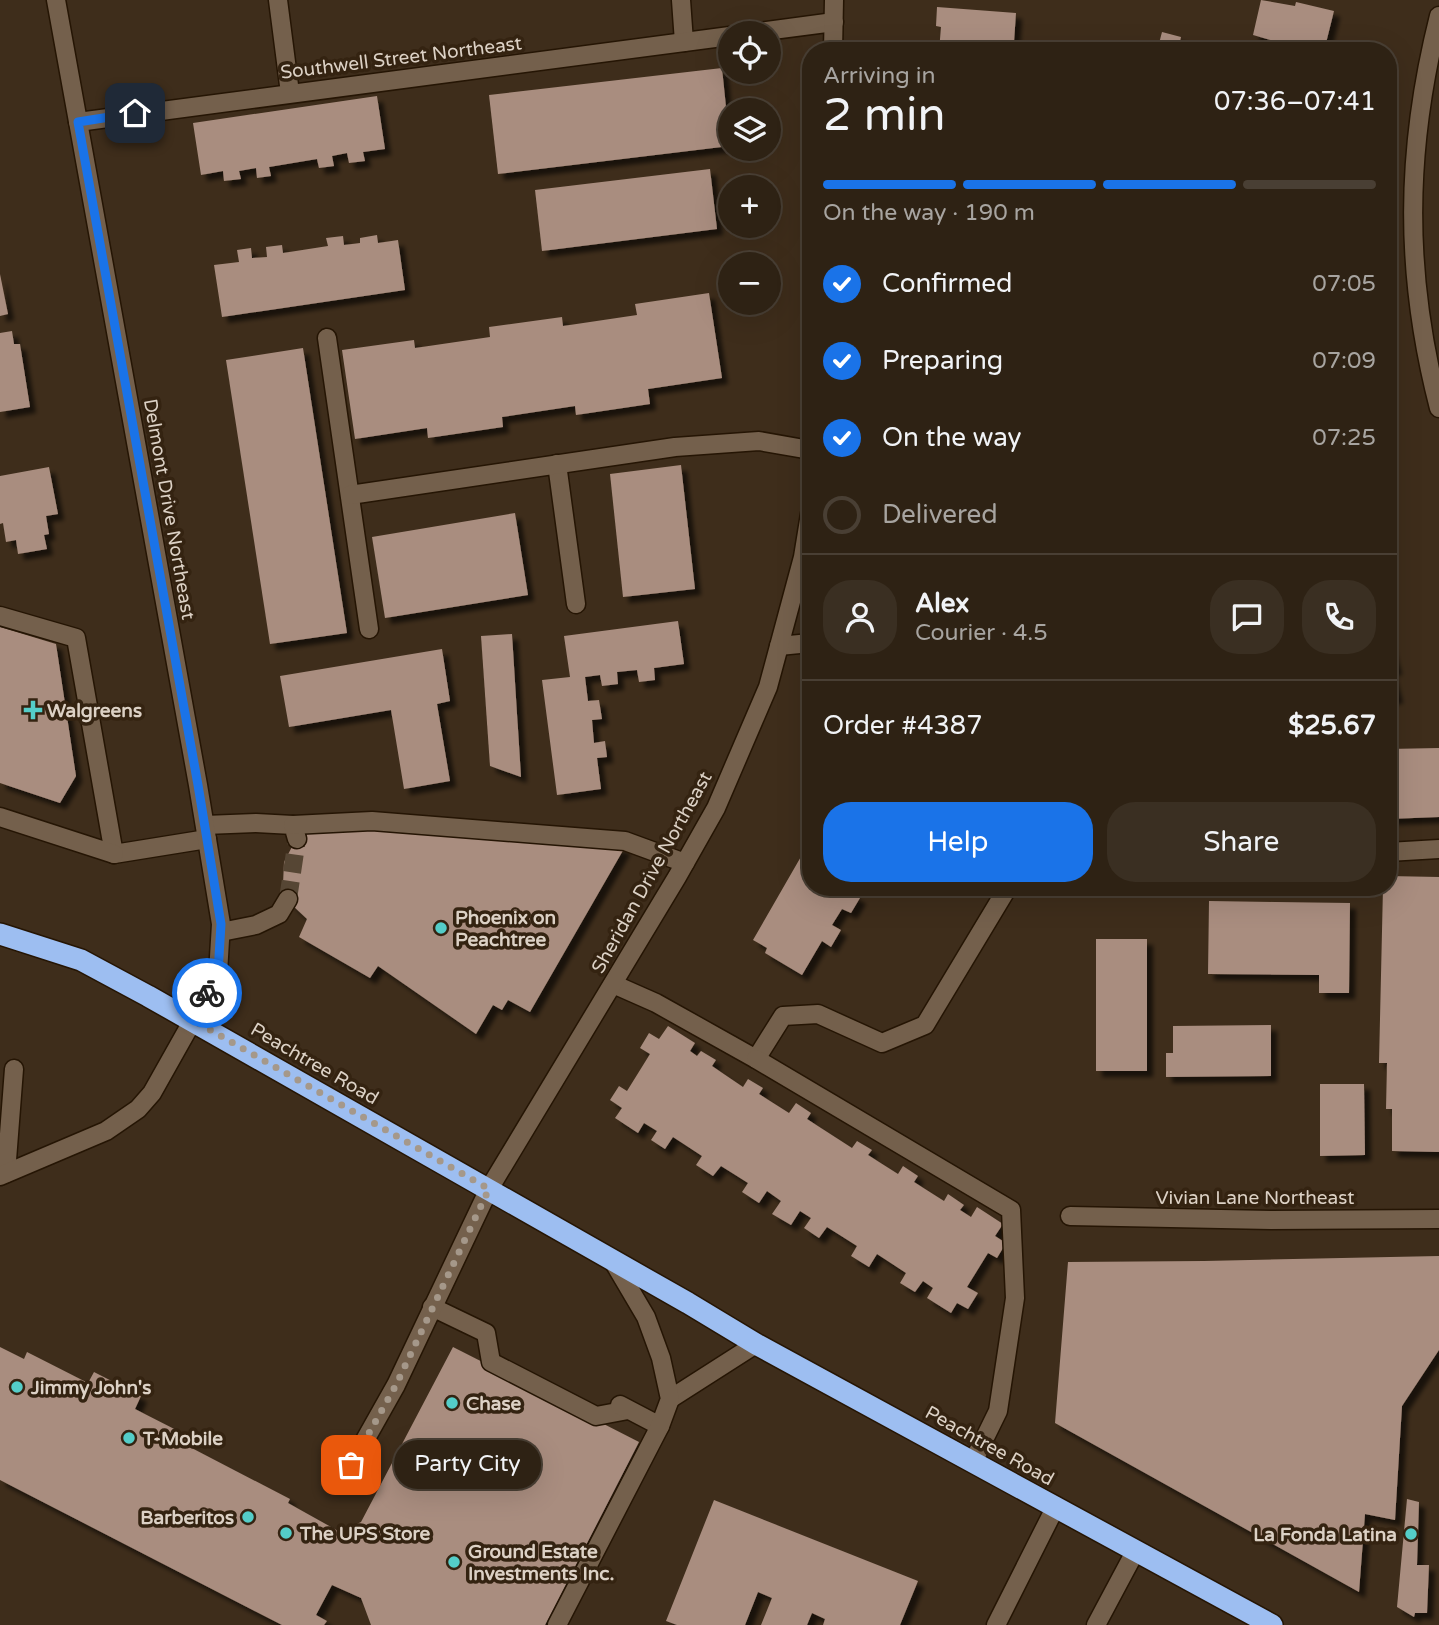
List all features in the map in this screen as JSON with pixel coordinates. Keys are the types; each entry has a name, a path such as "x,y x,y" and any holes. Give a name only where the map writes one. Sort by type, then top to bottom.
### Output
{"highway":[{"name":"Peachtree Road","path":"0,934 81,960 193,1020 756,1344 1272,1625"}],"street":[{"name":"Delmont Drive Northeast","path":"3,1175 99,1135 138,1109 152,1093 218,973 221,932 206,832 56,0"},
{"path":"278,0 290,93"},
{"path":"681,0 684,42"},
{"path":"833,42 834,0"},
{"path":"1439,16 1426,65 1416,129 1412,207 1415,284 1427,361 1439,408"},
{"path":"781,29 834,22"},
{"name":"Southwell Street Northeast","path":"78,122 718,38"},
{"path":"327,338 369,629"},
{"path":"350,495 675,447 759,441 802,449"},
{"path":"557,464 576,604"},
{"name":"Sheridan Drive Northeast","path":"351,1465 396,1385 489,1189 685,863 721,796 768,687 802,561"},
{"path":"0,615 76,639 114,854"},
{"path":"779,646 802,644"},
{"path":"0,817 114,854 256,823 295,832 372,821 625,841 685,863"},
{"path":"1397,851 1439,849"},
{"path":"756,1059 783,1016 818,1014 882,1043 925,1025 1003,896"},
{"path":"221,932 256,925 279,914 288,900"},
{"path":"613,984 656,1003 756,1059 1011,1210 1015,1298 998,1410 973,1462"},
{"path":"3,1175 13,1069"},
{"name":"Vivian Lane Northeast","path":"1070,1216 1271,1220 1439,1219"},
{"path":"557,1625 660,1426 670,1399 661,1358 646,1317 612,1261"},
{"path":"432,1307 486,1333 491,1362 596,1416 621,1406 660,1426"},
{"path":"670,1399 756,1344"},
{"path":"996,1625 1056,1506"},
{"path":"1096,1625 1136,1550"}],"building":[{"path":"1261,0 1295,6 1296,2 1334,11 1326,42 1274,42 1253,35"},
{"path":"937,7 1016,13 1014,42 940,42 941,27 936,26"},
{"path":"1162,32 1181,37 1180,42 1159,42"},
{"path":"718,68 718,84 724,84 725,98 718,98 718,147 498,174 489,95"},
{"path":"377,96 385,149 363,152 365,161 349,163 347,153 332,156 334,166 319,168 317,159 269,167 271,176 257,178 256,168 239,171 241,179 224,181 223,171 201,175 193,123"},
{"path":"710,169 717,229 542,251 535,190"},
{"path":"377,235 378,243 398,240 405,290 222,317 214,265 239,262 237,250 251,248 252,258 267,257 266,247 282,245 283,253 328,246 326,238 343,236 344,245 360,243 360,238"},
{"path":"0,274 8,314 0,316"},
{"path":"709,293 722,378 648,389 650,404 576,415 575,406 502,417 503,427 428,438 427,428 355,439 342,350 414,340 415,348 490,337 489,327 562,317 563,326 637,315 635,304"},
{"path":"12,331 14,344 20,344 30,407 0,412 0,333"},
{"path":"303,348 347,633 270,644 226,360"},
{"path":"681,465 695,589 623,597 610,474"},
{"path":"49,467 58,514 46,516 49,534 44,535 47,549 18,554 16,540 6,542 3,523 0,524 0,476"},
{"path":"515,513 528,595 385,618 372,537"},
{"path":"678,621 684,664 654,668 655,680 639,682 637,670 617,672 618,684 602,686 600,675 585,677 588,701 599,700 602,719 592,720 594,743 605,741 607,757 597,758 601,789 557,795 542,680 570,677 564,636"},
{"name":"Walgreens","path":"0,627 56,644 76,776 60,803 0,783"},
{"path":"512,634 521,777 490,766 481,636"},
{"path":"442,649 450,701 437,704 450,781 404,789 391,710 289,727 280,676"},
{"path":"1439,748 1439,817 1397,819 1397,749"},
{"name":"Phoenix on Peachtree","path":"388,829 625,847 530,1012 508,1000 502,1010 493,1005 476,1034 378,966 370,978 299,937 307,919 291,904 283,884 284,862 294,843 311,830"},
{"path":"802,855 802,896 860,898 851,913 842,909 832,925 841,930 831,947 822,941 802,975 765,953 767,948 753,940"},
{"path":"1397,876 1439,877 1439,1152 1392,1151 1392,1109 1386,1109 1387,1063 1379,1063 1383,896 1397,896"},
{"path":"1209,901 1350,903 1349,993 1319,993 1319,975 1208,974"},
{"path":"1096,939 1147,939 1147,1071 1096,1071"},
{"path":"1271,1025 1271,1076 1166,1077 1166,1053 1173,1053 1173,1026"},
{"path":"668,1026 695,1043 690,1051 697,1056 701,1051 716,1060 712,1066 743,1087 748,1079 763,1088 759,1094 789,1113 796,1103 811,1113 807,1119 852,1148 857,1141 872,1150 868,1155 898,1174 903,1166 918,1176 914,1182 944,1201 948,1194 964,1205 960,1210 971,1217 977,1207 1003,1224 995,1236 1006,1243 997,1258 988,1253 967,1287 978,1293 968,1309 957,1303 951,1313 927,1298 933,1288 923,1281 915,1292 900,1283 906,1273 877,1254 869,1267 851,1256 857,1246 827,1227 819,1238 804,1228 811,1218 800,1211 791,1225 772,1214 781,1201 767,1191 759,1203 742,1192 748,1183 721,1166 713,1176 696,1165 702,1156 673,1137 665,1149 651,1140 657,1131 644,1123 638,1133 615,1118 622,1108 610,1100 619,1086 627,1091 650,1054 640,1048 649,1033 659,1039"},
{"path":"1320,1084 1364,1084 1365,1155 1320,1156"},
{"path":"1439,1256 1439,1350 1402,1406 1395,1520 1365,1514 1359,1592 1055,1423 1068,1262"},
{"path":"0,1347 24,1359 27,1352 88,1383 94,1372 141,1396 135,1409 188,1436 184,1444 290,1499 288,1503 340,1532 361,1522 453,1347 639,1442 545,1625 371,1625 361,1598 332,1585 316,1615 327,1621 324,1625 282,1625 0,1480"},
{"name":"La Fonda Latina","path":"1407,1499 1419,1502 1417,1565 1429,1565 1427,1613 1415,1613 1414,1617 1397,1607"},
{"path":"714,1500 918,1581 900,1625 823,1625 825,1619 812,1613 807,1625 761,1625 772,1598 758,1592 745,1625 677,1625 666,1621"}],"tunnel":[{"path":"288,899 297,839"}],"way so far":[{"path":"207,993 193,1020 489,1189 396,1385 351,1465"}],"place":[{"name":"Walgreens","path":"33,710"},
{"name":"Phoenix on Peachtree","path":"441,928"},
{"name":"Jimmy John's","path":"17,1387"},
{"name":"Chase","path":"452,1403"},
{"name":"T-Mobile","path":"129,1438"},
{"name":"Party City","path":"351,1465"},
{"name":"Barberitos","path":"248,1517"},
{"name":"The UPS Store","path":"286,1533"},
{"name":"La Fonda Latina","path":"1411,1534"},
{"name":"Ground Estate Investments Inc.","path":"454,1562"}],"route":[{"path":"135,113 78,122 221,924 218,973 207,993"}]}
